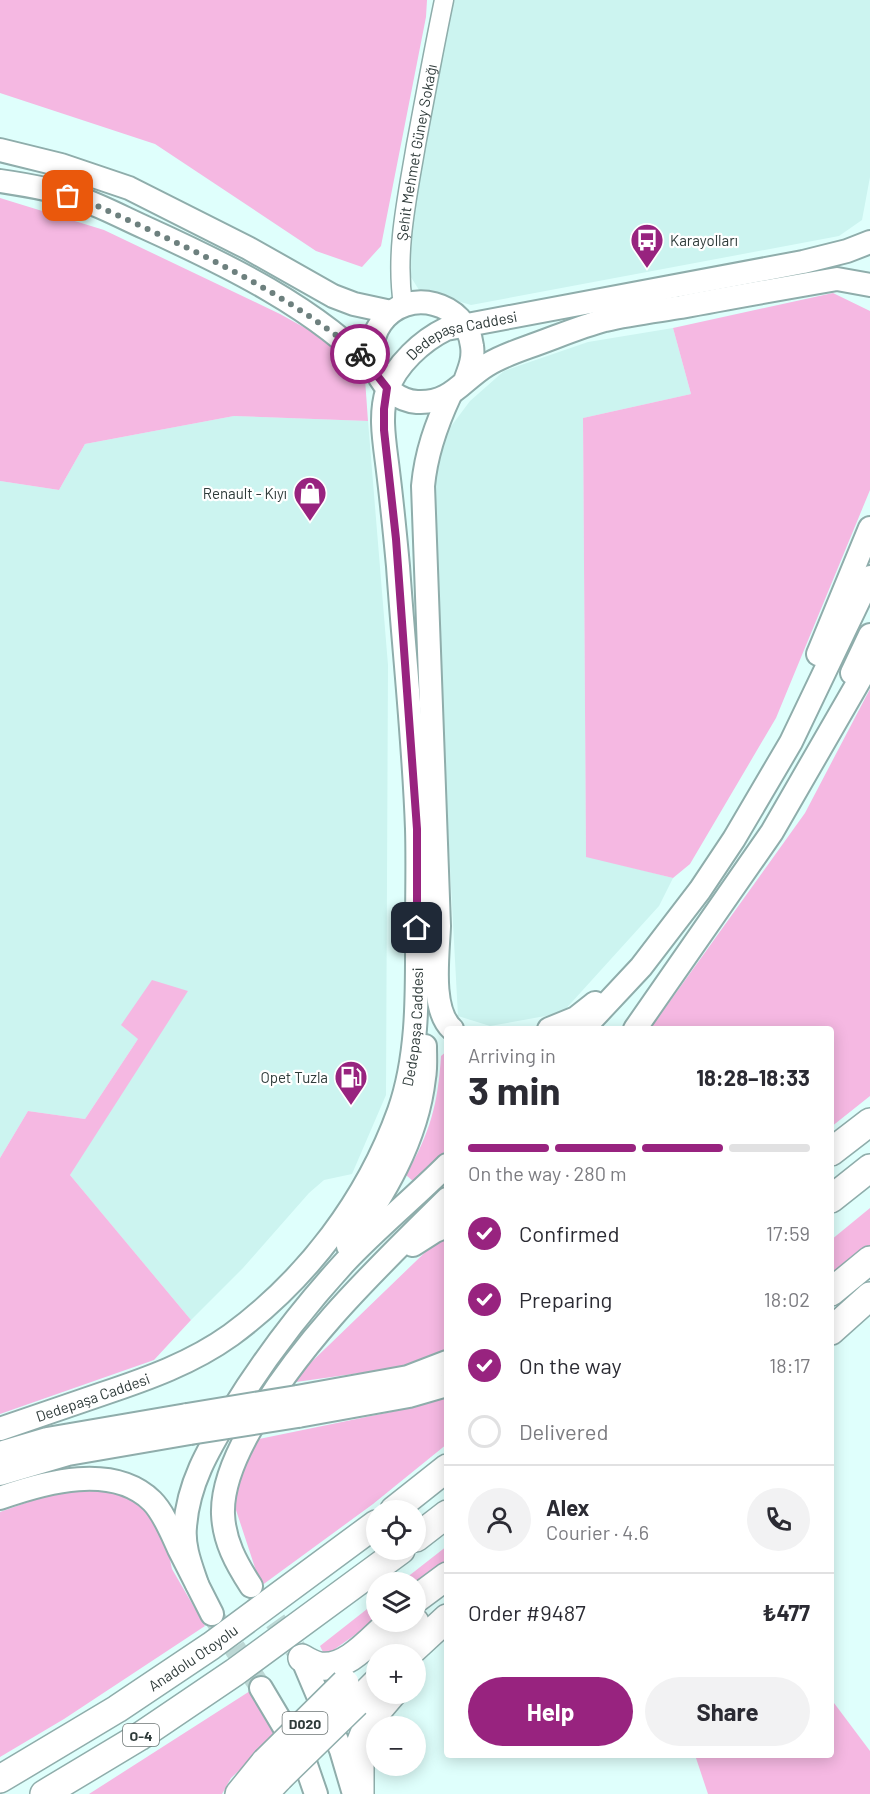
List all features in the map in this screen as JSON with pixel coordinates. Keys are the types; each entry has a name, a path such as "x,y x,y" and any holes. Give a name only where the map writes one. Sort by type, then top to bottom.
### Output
{"highway":[{"path":"834,1150 870,1122"},
{"path":"834,1197 870,1168"},
{"path":"834,1290 870,1260"},
{"path":"834,1328 870,1296"},
{"path":"407,1500 444,1470"},
{"path":"426,1530 444,1516"},
{"name":"Anadolu Otoyolu","path":"0,1779 117,1709 211,1646 366,1531"},
{"name":"O-4","path":"44,1794 139,1737 235,1672 387,1560"},
{"path":"426,1592 444,1578"},
{"name":"D020","path":"426,1613 444,1599"},
{"path":"419,1644 444,1621"},
{"path":"302,1658 320,1666 339,1664 380,1632"},
{"name":"D020","path":"389,1644 403,1632"},
{"path":"426,1661 444,1643"},
{"name":"D020","path":"239,1794 270,1778 350,1693 366,1670"},
{"name":"D020","path":"350,1693 366,1687"},
{"path":"360,1794 360,1744 369,1720 383,1704"},
{"path":"0,1773 48,1752"}],"main road":[{"path":"0,150 61,165 129,188 248,248 333,296 354,304 397,309"},
{"path":"0,181 36,186 84,200 186,246 301,310 359,353 400,397 416,402 432,402 458,388 487,365 508,354 605,320 837,279 870,285"},
{"name":"Dedepaşa Caddesi","path":"0,1429 146,1379 194,1358 229,1336 272,1302 324,1247 379,1158 399,1110 410,1071 417,1004 416,818 396,539 384,430 382,380 429,337 446,328 803,262 847,251 870,242"},
{"path":"382,380 372,353 374,338 381,324 397,309 417,302 431,302 441,305 465,324"},
{"name":"Dedepaşa Caddesi","path":"450,1026 442,1014 438,994 439,926 423,486 425,462 439,418 472,360 473,348 465,324"},
{"path":"734,839 780,745 870,528"},
{"path":"586,1026 640,968 700,890 734,839 791,742 870,577"},
{"path":"796,791 870,636"},
{"path":"637,1026 746,871 796,791 870,662"},
{"path":"620,1026 657,985 746,871"},
{"path":"196,1584 186,1551 184,1530 192,1485 205,1455 250,1380 372,1212 391,1178 418,1111 424,1078 426,1045 417,928"},
{"path":"556,1026 576,1018 594,1004 663,938"},
{"path":"276,1343 346,1261 444,1168"},
{"path":"251,1586 236,1563 225,1536 224,1493 232,1467 260,1412 286,1374 327,1322 444,1202"},
{"path":"327,1322 415,1244 444,1227"},
{"path":"297,1407 408,1377 444,1363"},
{"path":"0,1453 47,1439 189,1424 297,1407 409,1396 444,1385"},
{"path":"0,1474 68,1454 189,1424"},
{"path":"0,1498 21,1491 85,1478 108,1479 135,1489 153,1502 212,1614"},
{"path":"302,1658 341,1750 354,1794"},
{"path":"261,1688 305,1762 316,1794"}],"street":[{"name":"Şehit Mehmet Güney Sokağı","path":"397,309 405,210 444,0"}],"shaded area":[{"path":"0,0 427,0 426,17 381,246 362,267 316,251 155,144 0,93"},
{"path":"450,0 870,0 870,177 862,220 839,236 471,305 419,290 406,269 412,201"},
{"path":"0,198 104,230 280,314 332,343 365,379 368,421 234,416 85,444 59,490 0,481"},
{"path":"833,293 870,311 870,490 776,718 690,864 673,878 586,857 583,418 691,394 673,328"},
{"path":"673,328 691,394 583,418 586,856 673,878 659,906 562,1013 490,1026 458,1016 439,662 434,476 446,433 470,401 504,371 588,342"},
{"path":"234,416 368,421 388,665 386,1095 352,1174 324,1180 309,1193 243,1268 191,1320 70,1175 138,1039 85,1119 28,1111 0,1158 0,481 59,490 85,444"},
{"path":"870,689 870,1096 834,1125 834,1026 652,1026 805,813"},
{"path":"152,980 188,991 70,1175 191,1320 154,1360 0,1414 0,1158 28,1111 85,1119 138,1039 121,1025"},
{"path":"444,1054 444,1152 414,1182 406,1175 427,1132 438,1089 441,1056"},
{"path":"870,1208 870,1246 834,1276 834,1238"},
{"path":"443,1235 444,1351 410,1366 296,1382 300,1373"},
{"path":"444,1398 444,1446 378,1500 366,1500 366,1509 261,1586 235,1507 240,1472 259,1439 415,1407"},
{"path":"89,1483 144,1502 167,1546 172,1569 205,1626 64,1719 0,1757 0,1512"},
{"path":"444,1548 444,1572 426,1585 426,1572 414,1572"},
{"path":"366,1610 366,1627 325,1656 320,1646"},
{"path":"250,1691 276,1736 231,1778 222,1794 89,1794"},
{"path":"834,1703 870,1751 870,1794 708,1794 696,1758 834,1758"}],"tunnel":[{"path":"256,1594 302,1658"},
{"path":"216,1620 261,1688"}],"way so far":[{"path":"68,196 84,200 186,246 260,285 301,310 360,354"}],"place":[{"name":"Karayolları","path":"647,269"},
{"name":"Renault - Kıyı","path":"310,522"},
{"name":"Opet Tuzla","path":"351,1106"}],"route":[{"path":"360,354 387,388 384,430 396,539 417,829 417,928"}]}
